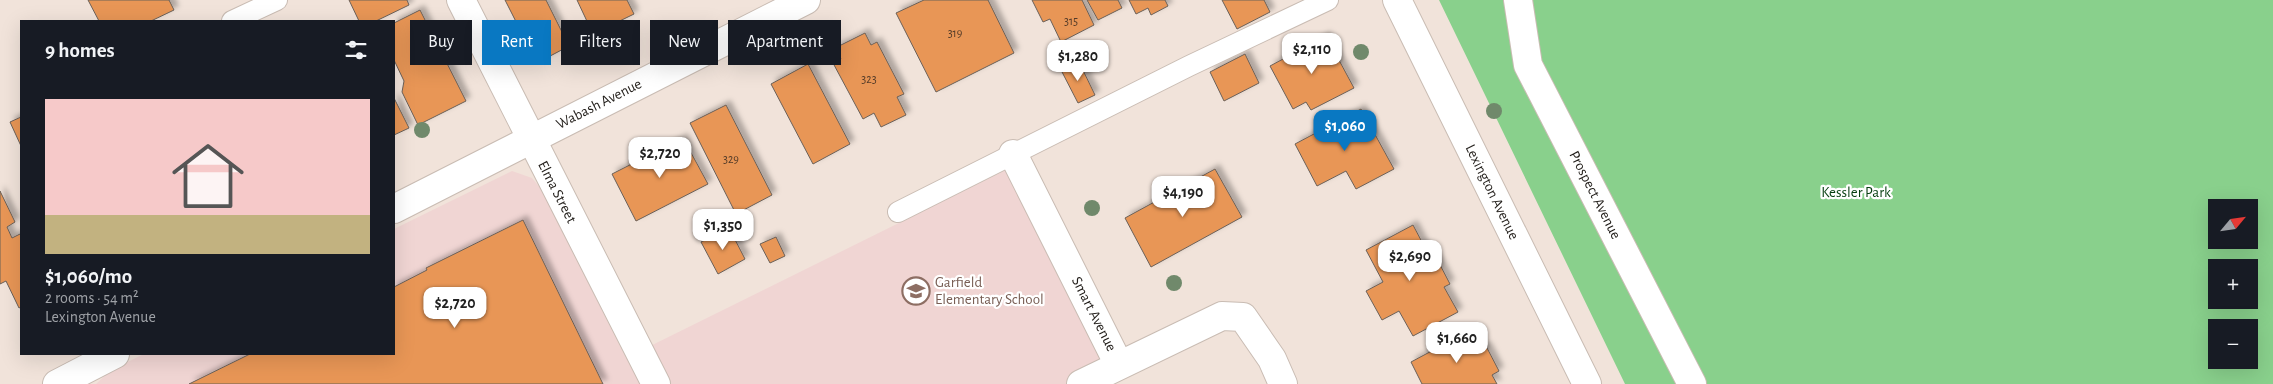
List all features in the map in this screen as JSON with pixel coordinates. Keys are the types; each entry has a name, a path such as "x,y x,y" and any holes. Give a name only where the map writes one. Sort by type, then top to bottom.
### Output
{"street":[{"name":"Elma Street","path":"461,0 656,384"},
{"name":"Wabash Avenue","path":"395,208 806,0"},
{"name":"Lexington Avenue","path":"1397,0 1586,384"},
{"name":"Prospect Avenue","path":"1518,0 1528,65 1692,384"},
{"name":"Smart Avenue","path":"1013,154 1119,364 1222,316 1243,317 1272,359 1283,384"},
{"path":"58,384 113,355"},
{"path":"1081,384 1119,364"}],"lane":[{"path":"234,20 277,0"},
{"path":"898,212 1328,0"}],"shaded area":[{"name":"Garfield Elementary School","path":"1010,168 1115,384 96,384 111,370 142,355 395,355 395,229 512,171 532,178 542,190 626,358"}],"green space":[{"name":"Kessler Park","path":"1439,0 2273,0 2273,384 1625,384"}],"building":[{"path":"88,0 169,0 174,10 153,20 98,20"},
{"path":"349,0 407,0 409,5 378,20 359,20"},
{"path":"505,0 546,0 561,30 561,50 551,56 551,20 515,20"},
{"path":"577,0 627,0 634,14 622,20 586,20"},
{"path":"924,0 988,0 1014,53 936,92 896,13"},
{"path":"1032,0 1082,0 1094,25 1061,42 1050,19 1043,22"},
{"path":"1087,0 1118,0 1122,8 1098,20"},
{"path":"1129,0 1165,0 1168,6 1151,15 1148,8 1136,14"},
{"path":"1222,0 1264,0 1270,12 1237,29"},
{"path":"420,10 425,20 410,20 410,65 448,65 466,101 418,125 402,92 404,81 395,62 395,22"},
{"path":"865,33 871,45 877,42 904,94 897,97 906,115 881,127 874,113 863,119 834,65 841,65 841,45"},
{"path":"1326,36 1354,88 1311,110 1306,102 1293,109 1270,66"},
{"path":"1245,54 1259,83 1224,101 1210,72"},
{"path":"1079,62 1095,95 1078,103 1061,70"},
{"path":"809,65 850,144 813,164 771,84"},
{"path":"395,100 409,128 395,135"},
{"path":"726,105 772,195 736,214 690,123"},
{"path":"1361,109 1394,169 1356,189 1346,171 1317,186 1295,144"},
{"path":"20,117 20,144 10,122"},
{"path":"683,138 708,184 636,221 612,174"},
{"path":"1215,169 1242,217 1151,267 1125,218"},
{"path":"0,191 15,222 7,227 12,238 20,234 20,308 6,281 0,284"},
{"path":"523,220 603,384 189,384 248,355 395,355 395,286 427,270 426,268"},
{"path":"1413,225 1432,261 1437,259 1450,284 1444,287 1458,312 1413,336 1399,311 1382,320 1366,291 1383,282 1366,250"},
{"path":"729,228 745,259 718,274 701,242"},
{"path":"776,237 785,256 770,263 760,244"},
{"path":"1469,331 1479,349 1486,346 1499,371 1492,375 1497,384 1422,384 1411,362"}],"place":[{"name":"Garfield Elementary School","path":"916,291"}]}
